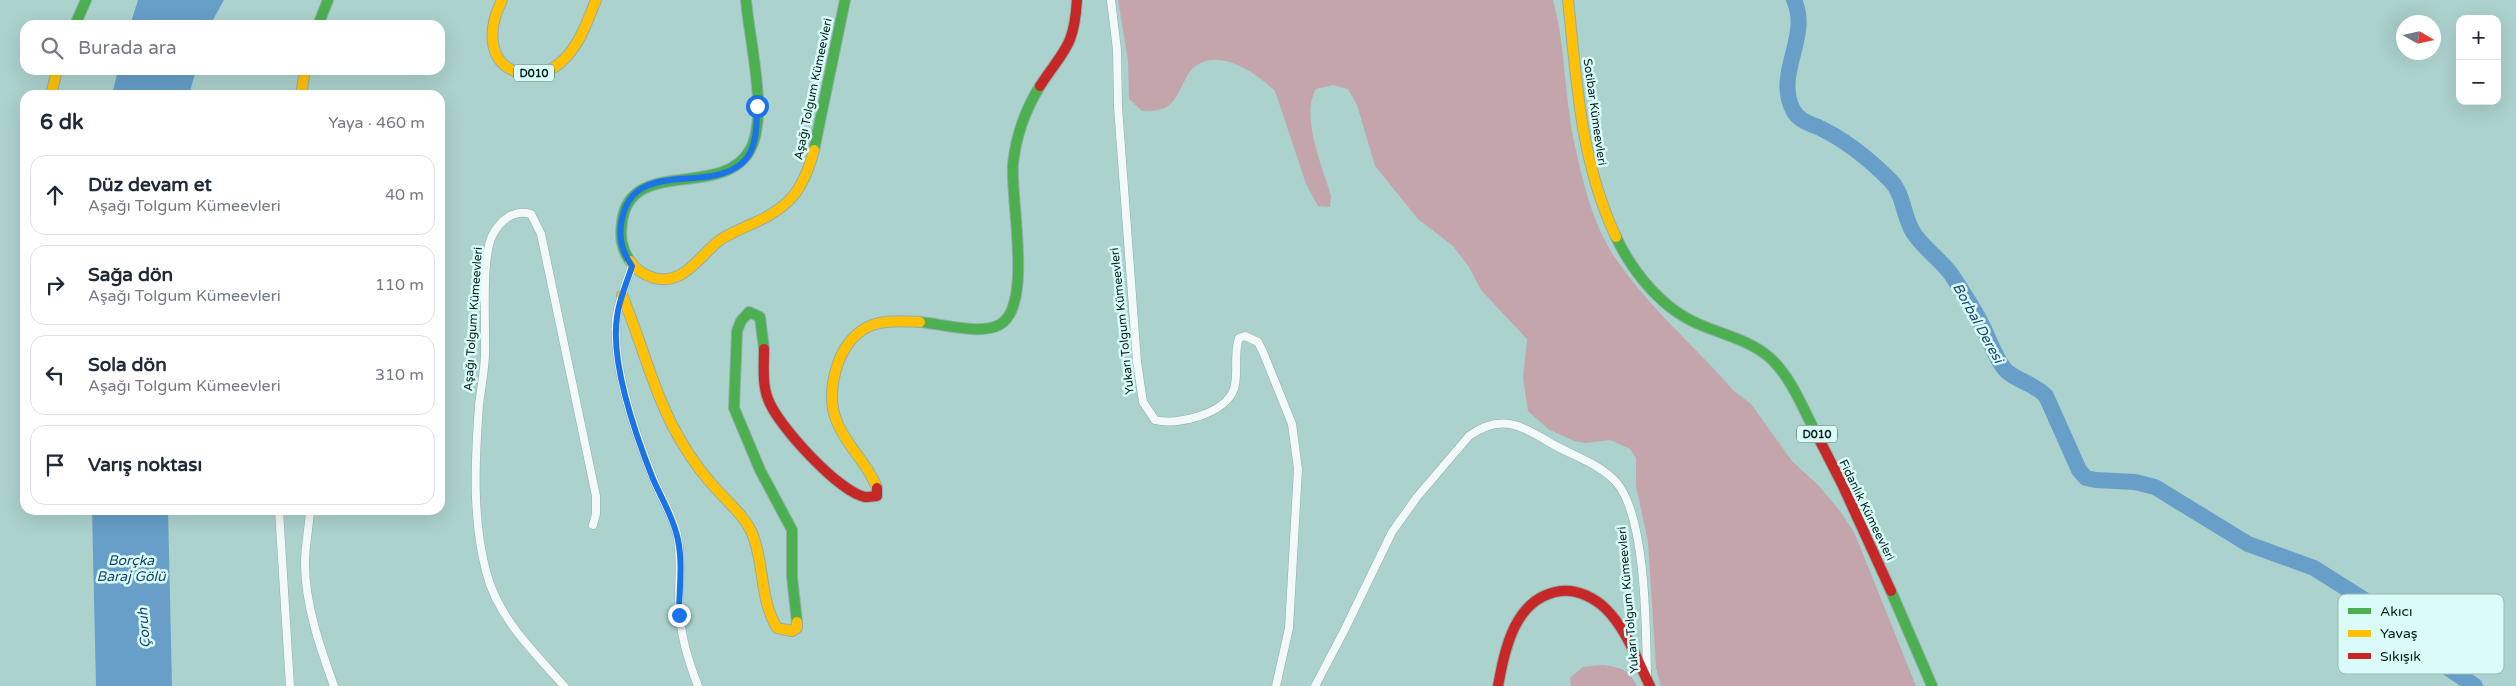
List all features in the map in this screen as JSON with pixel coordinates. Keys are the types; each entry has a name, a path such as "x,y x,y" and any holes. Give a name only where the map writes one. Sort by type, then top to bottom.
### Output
{"main road":[{"path":"77,20 86,0"},
{"path":"320,20 328,0"},
{"name":"D010","path":"502,0 493,19 493,45 497,56 504,66 514,72 524,74 550,70 561,63 582,33 596,0"},
{"path":"632,266 625,254 620,236 625,207 634,194 646,186 666,180 708,176 730,171 743,163 750,152 755,137 757,106 746,0"},
{"name":"Aşağı Tolgum Kümeevleri","path":"632,266 641,273 653,278 677,277 724,238 769,218 792,200 805,178 811,162 845,0"},
{"path":"622,295 638,332 666,414 698,468 744,520 758,550 766,602 772,620 777,628 792,631 797,628 798,614 792,577 792,530 785,513 760,470 734,408 736,341 741,322 749,312 760,316 765,387 768,400 783,426 810,456 841,482 862,496 874,498 877,496 878,486 845,440 834,409 833,382 844,348 856,332 873,325 918,321 988,329 999,326 1008,317 1016,293 1018,266 1013,180 1016,146 1024,115 1070,44 1077,0"},
{"name":"Sotibar Kümeevleri","path":"1568,0 1586,154 1594,190 1607,225 1622,252"},
{"path":"52,90 56,75"},
{"path":"302,90 305,75"},
{"name":"Fidanlık Kümeevleri","path":"1622,252 1648,285 1672,310 1691,322 1756,346 1771,357 1783,372 1807,414 1881,568 1932,686"},
{"name":"Yukarı Tolgum Kümeevleri","path":"1498,686 1511,634 1525,609 1544,594 1570,591 1583,594 1608,611 1627,639 1649,684"}],"street":[{"name":"Yukarı Tolgum Kümeevleri","path":"1111,0 1117,50 1136,362 1146,409 1155,420 1172,422 1202,415 1220,406 1234,390 1236,346 1239,338 1246,336 1258,342 1292,424 1298,469 1295,539 1289,628 1276,686"},
{"name":"Aşağı Tolgum Kümeevleri","path":"564,686 500,608 490,587 480,542 476,472 484,358 488,257 495,231 506,217 524,212 531,214 541,234 596,496 596,514 593,525"},
{"path":"632,266 616,319 618,358 625,392 643,450 676,532 679,554 680,623 688,661 698,686"},
{"name":"Yukarı Tolgum Kümeevleri","path":"1315,686 1341,638 1382,549 1399,521 1469,436 1480,428 1503,424 1523,427 1565,452 1596,467 1616,482 1624,493 1636,526 1649,684"},
{"path":"279,515 290,686"},
{"path":"310,515 305,563 306,582 321,649 334,686"}],"shaded area":[{"path":"1118,0 1553,0 1560,36 1571,128 1590,203 1600,231 1614,256 1641,292 1734,391 1751,404 1792,461 1819,486 1841,512 1855,534 1916,686 1661,686 1656,668 1648,542 1636,486 1636,458 1630,449 1610,440 1586,443 1574,441 1548,429 1528,411 1523,378 1527,339 1481,290 1469,267 1453,246 1418,219 1375,166 1357,105 1348,89 1333,85 1316,89 1312,100 1310,113 1314,142 1331,196 1330,207 1318,206 1306,184 1275,91 1245,69 1221,60 1209,60 1198,64 1189,73 1171,103 1159,110 1142,111 1129,99 1128,61"},
{"path":"1603,665 1624,670 1631,676 1637,686 1571,686 1570,678 1583,667"}],"water":[{"path":"138,0 224,0 213,20 132,20"},
{"path":"117,75 195,75 190,90 113,90"},
{"name":"Borçka Baraj Gölü","path":"92,515 168,515 172,686 96,686"}],"waterway":[{"name":"Borbal Deresi","path":"1794,0 1798,14 1798,28 1788,82 1788,96 1793,110 1804,121 1828,132 1856,150 1895,186 1913,232 1951,274 1977,315 2003,367 2012,375 2035,387 2046,396 2079,470 2086,478 2135,482 2155,487 2248,544 2314,568 2355,594"},
{"name":"Borbal Deresi","path":"2457,674 2475,686"}],"traffic: fast":[{"path":"77,20 86,0"},
{"path":"320,20 328,0"},
{"path":"630,261 622,242 622,222 629,202 641,190 659,183 719,173 737,165 750,150 758,118 758,98 746,0"},
{"path":"814,150 845,0"},
{"path":"920,322 982,329 999,325 1010,315 1016,297 1018,276 1013,164 1016,143 1022,123 1040,86"},
{"path":"1616,237 1640,277 1674,310 1701,325 1745,342 1769,357 1792,386 1820,441"},
{"path":"764,349 760,317 749,312 741,321 737,331 734,408 760,470 792,530 792,577 797,622"},
{"path":"1891,591 1932,686"}],"traffic: slow":[{"path":"502,0 494,24 493,36 497,57 504,65 514,71 528,74 549,70 567,57 582,34 596,0"},
{"path":"1568,0 1578,91 1587,150 1604,208 1616,237"},
{"path":"52,90 56,75"},
{"path":"302,90 304,75"},
{"path":"630,261 640,272 654,278 674,278 683,273 691,268 720,240 767,217 787,203 806,175 814,150"},
{"path":"622,295 657,391 674,428 696,464 741,516 752,533 759,557 767,605 771,617 777,628 792,631 797,628 797,622"},
{"path":"877,488 837,422 832,398 835,373 845,349 852,339 867,327 889,322 920,322"}],"traffic: jam":[{"path":"1040,86 1070,39 1076,16 1077,0"},
{"path":"764,349 766,393 783,425 810,456 840,483 865,497 877,496 877,488"},
{"path":"1820,441 1891,591"},
{"path":"1498,686 1504,656 1515,626 1533,603 1545,595 1561,591 1579,593 1591,598 1606,609 1620,626 1650,686"}],"route":[{"path":"679,615 679,546 676,532 643,450 625,392 618,358 616,319 618,305 632,266 623,249 620,236 621,221 625,207 634,194 646,186 666,180 708,176 730,171 743,163 750,152 755,137 757,106"}],"water label":[{"name":"Çoruh","path":"144,628"}]}
